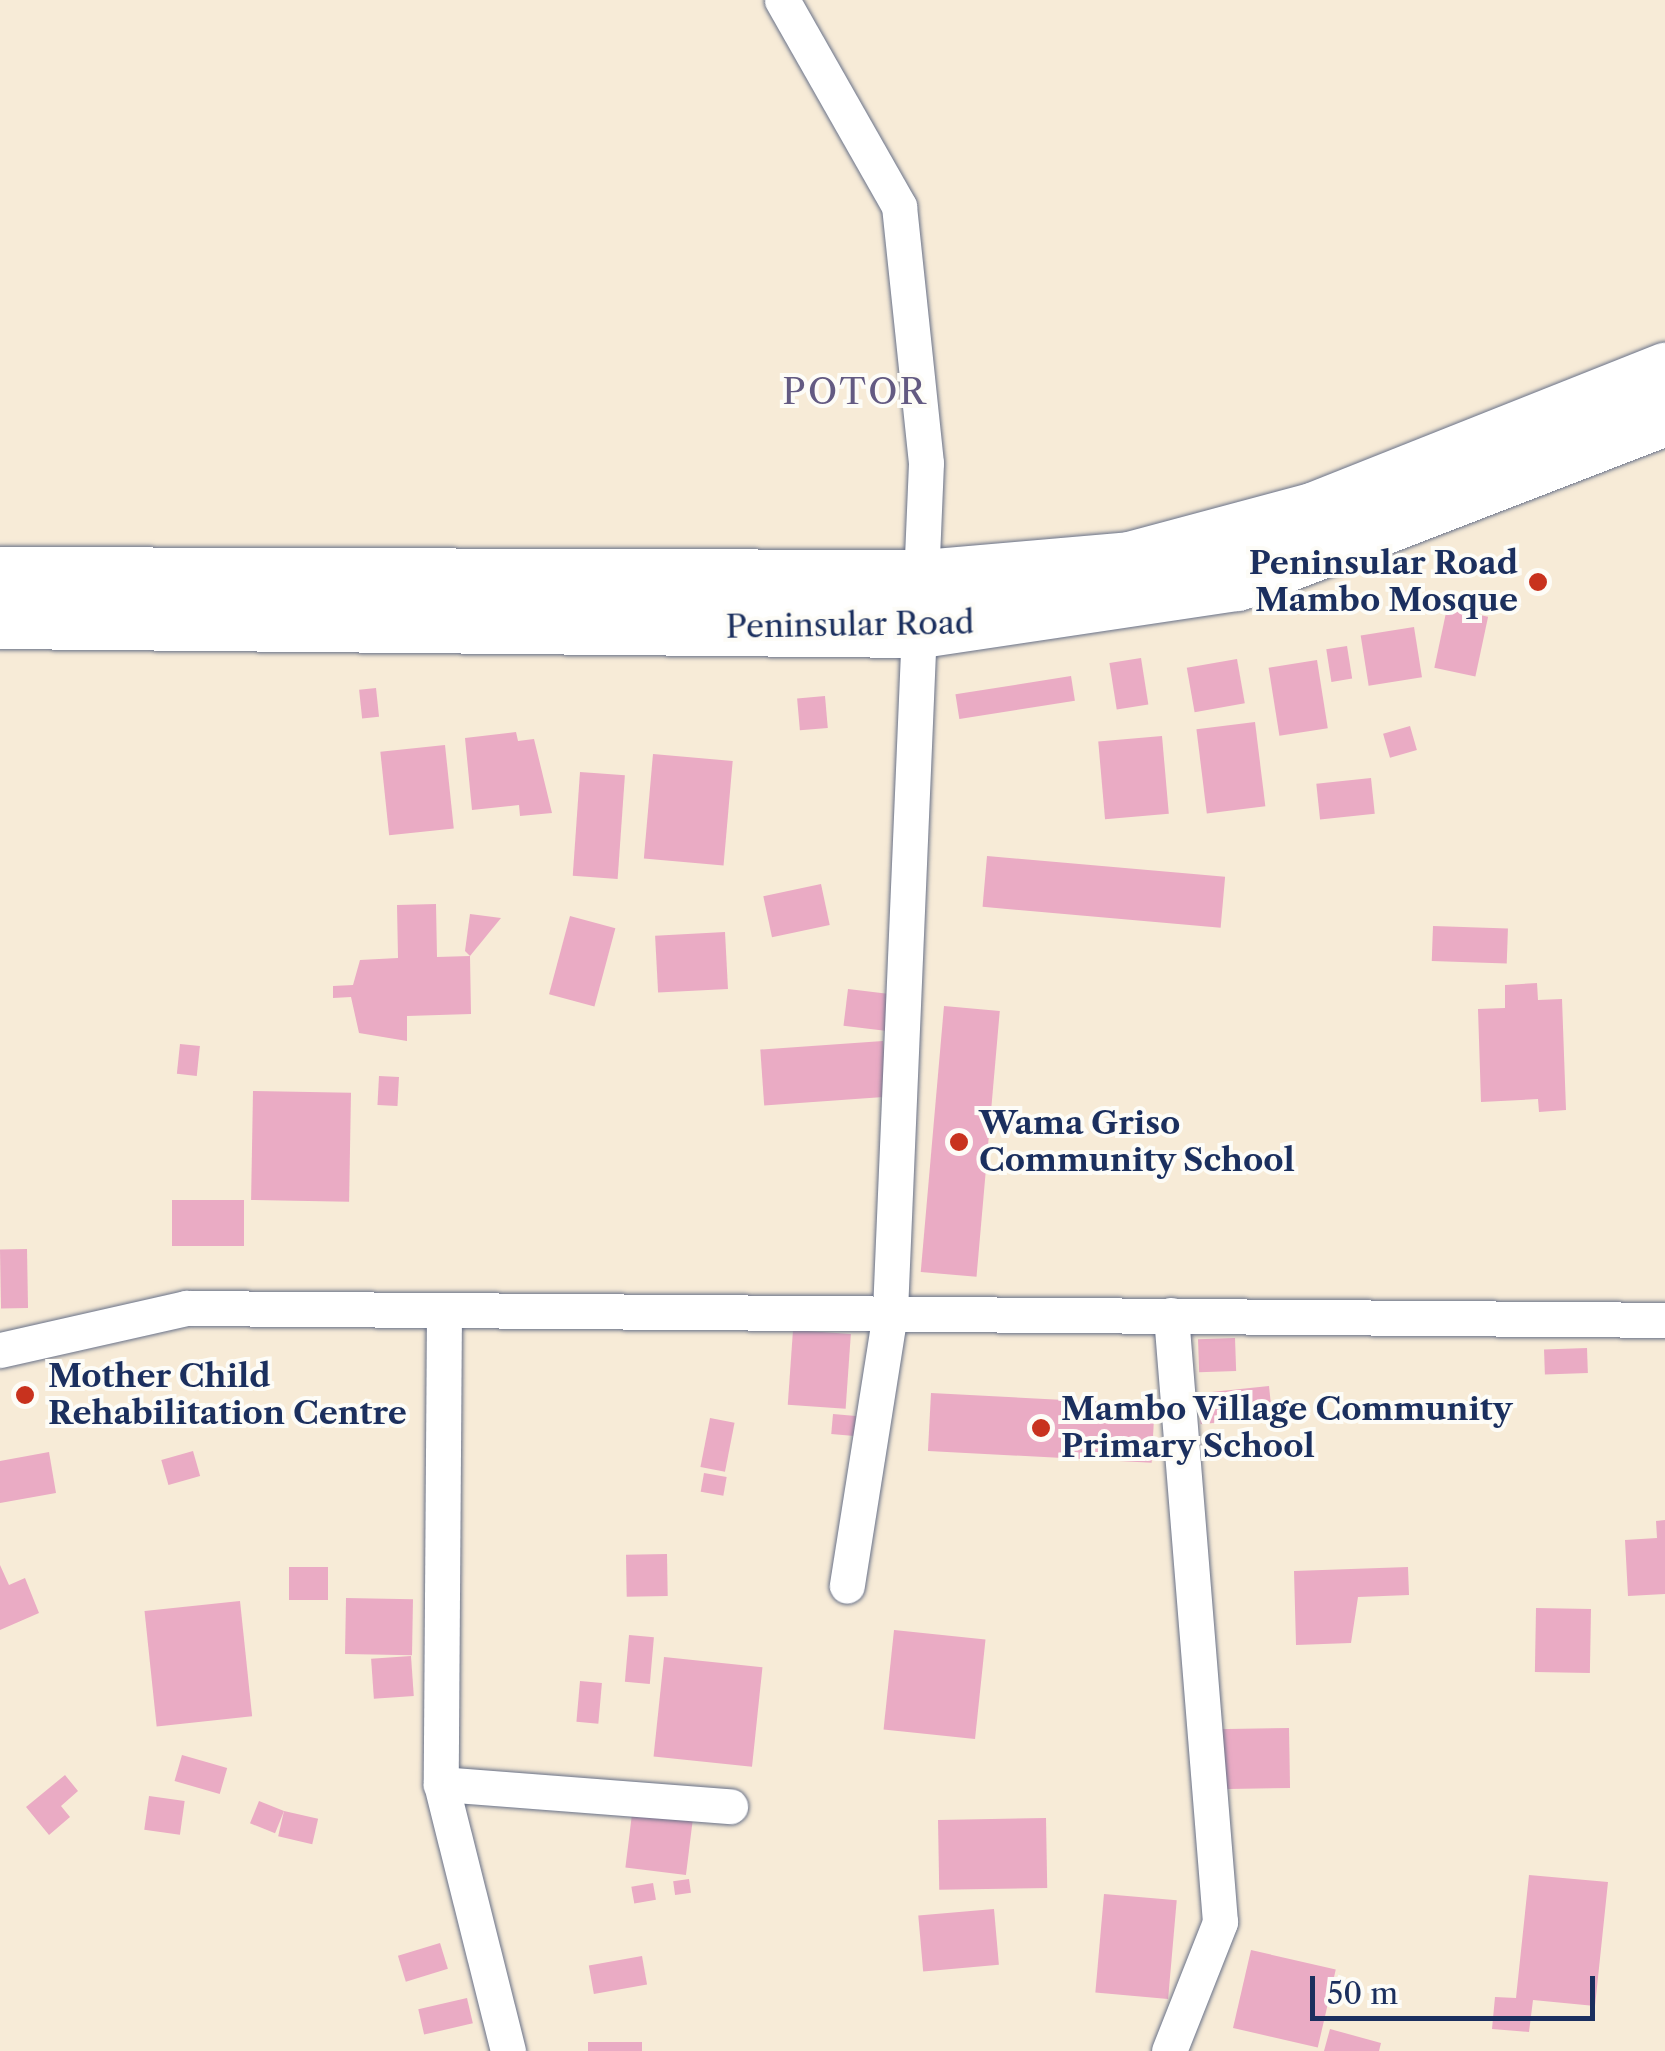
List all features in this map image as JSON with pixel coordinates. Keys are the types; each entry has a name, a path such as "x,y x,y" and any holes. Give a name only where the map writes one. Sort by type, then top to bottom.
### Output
{"main road":[{"name":"Peninsular Road","path":"4,610 924,577 1129,559 1315,509 1665,370"},
{"name":"Peninsular Road","path":"4,610 921,630 1237,583 1665,418"}],"street":[{"path":"782,0 899,206 926,463 890,1313 847,1586"},
{"path":"0,1350 186,1308 1665,1320"},
{"path":"444,1310 441,1784 508,2051"},
{"path":"1168,2051 1220,1922 1172,1315"},
{"path":"441,1784 730,1806"}],"building":[{"path":"1447,608 1488,617 1475,676 1434,668"},
{"path":"1414,627 1422,677 1369,686 1361,635"},
{"path":"1347,646 1352,679 1331,682 1326,649"},
{"path":"1141,658 1148,704 1117,709 1109,663"},
{"path":"1237,659 1245,703 1195,712 1187,668"},
{"path":"1317,660 1328,728 1279,736 1269,668"},
{"path":"1071,676 1075,701 959,719 955,694"},
{"path":"376,688 379,717 362,719 359,690"},
{"path":"825,696 828,728 800,730 797,698"},
{"path":"1255,722 1265,806 1207,814 1196,729"},
{"path":"1410,726 1417,750 1390,758 1383,734"},
{"path":"516,732 518,741 534,739 552,813 520,816 519,805 472,810 465,738"},
{"path":"1162,736 1169,814 1105,819 1098,742"},
{"path":"445,745 454,829 389,835 380,752"},
{"path":"653,754 733,761 724,866 644,859"},
{"path":"580,772 625,775 618,879 573,876"},
{"path":"1371,778 1375,814 1320,820 1316,784"},
{"path":"987,856 1225,877 1221,928 983,907"},
{"path":"821,884 830,925 772,937 763,896"},
{"path":"436,904 437,957 470,956 471,1014 407,1016 407,1041 359,1033 351,997 333,998 333,986 353,985 360,960 398,958 397,905"},
{"path":"470,914 501,918 470,956 465,951"},
{"path":"570,916 615,928 594,1006 549,994"},
{"path":"1433,926 1508,929 1507,964 1432,961"},
{"path":"725,932 728,989 658,993 655,936"},
{"path":"1537,983 1538,1000 1562,999 1566,1110 1539,1112 1538,1099 1481,1102 1478,1009 1505,1008 1505,985"},
{"path":"848,989 894,995 889,1031 843,1026"},
{"name":"Wama Griso Community School","path":"944,1006 1000,1011 977,1277 921,1272"},
{"path":"883,1041 887,1097 764,1105 760,1050"},
{"path":"180,1044 200,1046 197,1076 177,1074"},
{"path":"379,1076 399,1077 397,1106 377,1105"},
{"path":"253,1091 351,1093 349,1202 251,1200"},
{"path":"172,1200 244,1200 244,1246 172,1246"},
{"path":"0,1249 27,1249 28,1308 1,1308"},
{"path":"793,1330 851,1334 846,1409 788,1405"},
{"path":"1235,1338 1236,1371 1199,1372 1198,1339"},
{"path":"1587,1348 1588,1373 1545,1374 1544,1350"},
{"path":"1269,1386 1272,1417 1201,1424 1197,1394"},
{"name":"Mambo Village Community Primary School","path":"931,1393 1155,1405 1152,1463 928,1451"},
{"path":"833,1414 856,1416 854,1436 831,1434"},
{"path":"710,1418 735,1423 725,1472 700,1467"},
{"path":"193,1451 200,1476 168,1485 161,1460"},
{"path":"49,1452 56,1493 0,1503 0,1461"},
{"path":"704,1473 727,1477 723,1496 701,1492"},
{"path":"1665,1520 1665,1594 1628,1596 1625,1540 1657,1538 1656,1521"},
{"path":"667,1554 668,1596 627,1597 626,1555"},
{"path":"0,1565 9,1585 25,1578 39,1613 0,1630"},
{"path":"289,1567 328,1567 328,1600 289,1600"},
{"path":"1408,1567 1409,1595 1358,1597 1351,1643 1296,1645 1294,1571"},
{"path":"346,1598 413,1599 412,1655 345,1654"},
{"path":"240,1601 252,1716 157,1726 145,1611"},
{"path":"1536,1608 1591,1609 1590,1673 1535,1672"},
{"path":"894,1630 985,1640 975,1739 884,1729"},
{"path":"629,1635 654,1637 650,1684 625,1682"},
{"path":"411,1656 414,1696 374,1699 371,1659"},
{"path":"664,1657 762,1667 752,1767 654,1756"},
{"path":"580,1681 602,1683 598,1724 576,1722"},
{"path":"1289,1728 1290,1788 1214,1789 1213,1729"},
{"path":"182,1755 227,1768 220,1794 175,1781"},
{"path":"65,1775 78,1791 61,1806 70,1817 49,1835 26,1807"},
{"path":"149,1796 185,1801 180,1835 144,1830"},
{"path":"259,1801 284,1811 275,1833 250,1823"},
{"path":"284,1811 318,1819 312,1844 278,1836"},
{"path":"632,1814 693,1821 686,1875 625,1868"},
{"path":"1046,1818 1047,1888 939,1890 938,1820"},
{"path":"1529,1875 1608,1882 1595,2006 1533,2000 1529,2032 1492,2029 1495,1997 1516,1998"},
{"path":"689,1879 691,1893 675,1895 673,1881"},
{"path":"653,1883 656,1900 634,1904 631,1887"},
{"path":"1104,1894 1177,1900 1168,1999 1095,1993"},
{"path":"994,1909 999,1965 923,1971 918,1916"},
{"path":"440,1943 448,1969 406,1982 398,1956"},
{"path":"1251,1950 1336,1970 1318,2048 1233,2028"},
{"path":"642,1956 647,1985 594,1994 589,1965"},
{"path":"467,1998 473,2023 424,2035 418,2009"},
{"path":"1330,2029 1381,2043 1379,2051 1324,2051"},
{"path":"588,2042 642,2042 642,2051 588,2051"}],"place":[{"name":"Peninsular Road Mambo Mosque","path":"1538,582"},
{"name":"Wama Griso Community School","path":"959,1142"},
{"name":"Mother Child Rehabilitation Centre","path":"25,1395"},
{"name":"Mambo Village Community Primary School","path":"1041,1428"}],"district":[{"name":"POTOR","path":"855,392"}]}
